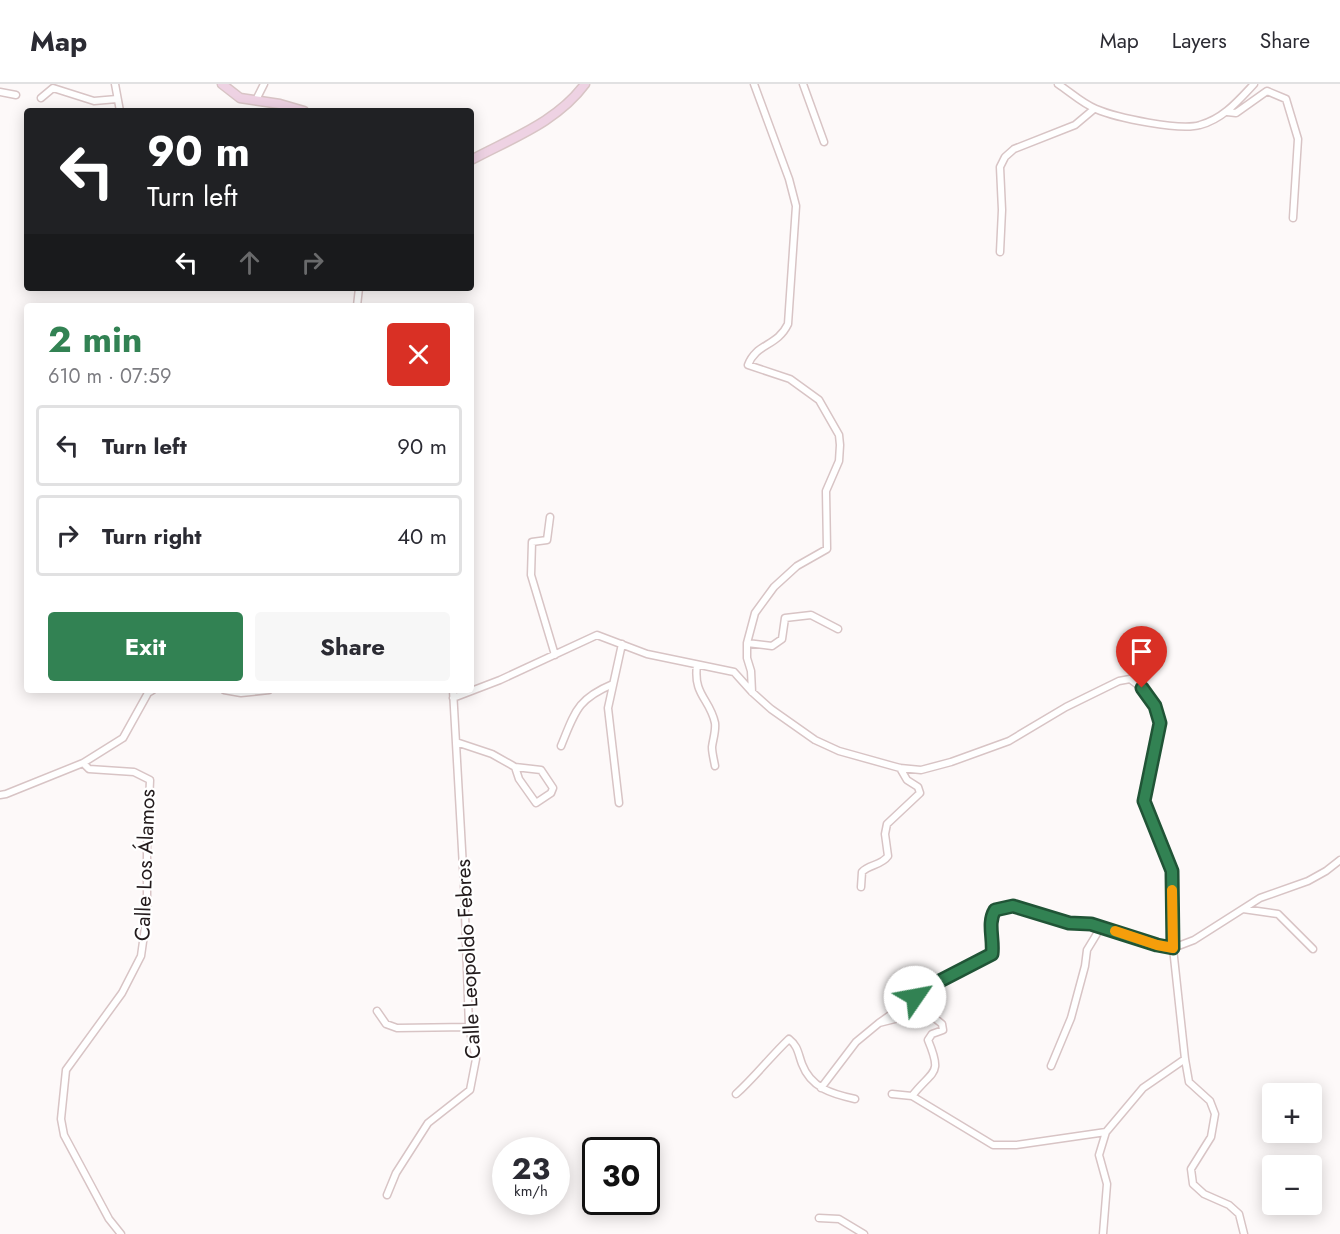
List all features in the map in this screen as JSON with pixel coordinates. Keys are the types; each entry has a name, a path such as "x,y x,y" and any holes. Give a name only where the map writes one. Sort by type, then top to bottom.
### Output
{"street":[{"path":"115,84 119,108"},
{"path":"222,84 240,98 291,108"},
{"path":"256,100 264,84"},
{"path":"474,157 554,116 574,100 585,84"},
{"path":"752,692 752,670 747,658 747,643 755,613 774,587 797,566 827,549 826,491 838,461 840,445 839,435 819,400 790,379 748,364 752,354 782,336 788,324 796,206 789,179 754,84"},
{"path":"803,84 824,141"},
{"path":"1058,84 1094,109 1112,115 1178,127 1200,126 1227,112 1254,84"},
{"path":"41,98 52,88 94,101 117,99"},
{"path":"1227,112 1236,113 1267,91 1286,99 1298,139 1293,218"},
{"path":"0,92 16,95"},
{"path":"1000,252 1002,210 1000,167 1005,157 1014,149 1075,125 1094,109"},
{"path":"550,517 547,540 532,543 531,575 555,655"},
{"path":"747,643 772,646 782,639 785,618 802,615 811,615 838,629"},
{"path":"474,690 597,635 647,654 734,672 771,709 815,740 839,751 900,768 921,770 1009,741 1066,707 1119,681 1130,679 1142,688 1155,706 1160,723 1144,801 1172,871 1173,948 1185,1059 1190,1082 1210,1101 1215,1114 1211,1137 1191,1170 1193,1184 1203,1194 1229,1205 1239,1214 1244,1234"},
{"path":"619,803 608,708 622,644"},
{"path":"697,665 696,677 699,692 715,721 712,749 715,766"},
{"path":"561,746 581,704 596,691 613,684"},
{"path":"0,795 83,764 123,738 148,693"},
{"name":"Calle Leopoldo Febres","path":"387,1195 396,1173 428,1123 470,1090 476,1059 469,1027 464,885 453,693"},
{"path":"453,698 466,693"},
{"path":"456,742 492,754 515,767 541,770 553,788 551,793 536,803 519,779 515,767"},
{"name":"Calle Los Álamos","path":"83,764 89,769 134,772 150,780 147,913 141,956 122,993 66,1070 61,1119 64,1135 110,1219 121,1234"},
{"path":"861,887 862,872 866,868 883,862 888,856 885,834 887,824 920,793 918,787 907,780 900,768"},
{"path":"821,1088 856,1042 879,1023 934,984 992,954 991,918 995,910 1013,906 1069,923 1101,927 1173,948 1194,939 1260,898 1308,881 1340,860"},
{"path":"1243,909 1278,914 1313,949"},
{"path":"1051,1066 1071,1018 1087,950 1101,927"},
{"path":"377,1011 386,1024 397,1028 469,1027"},
{"path":"879,1023 919,1013 932,1016 942,1024 943,1030 932,1034 928,1040 937,1061 936,1071 912,1096"},
{"path":"736,1094 789,1039 797,1045 809,1079 838,1096 855,1099"},
{"path":"1103,1234 1107,1184 1099,1155 1106,1132 1143,1088 1185,1059"},
{"path":"892,1094 912,1096 993,1145 1016,1145 1106,1132"},
{"path":"819,1218 838,1219 864,1234"}],"slow traffic":[{"path":"1115,931 1173,948 1172,890"}],"route":[{"path":"915,997 934,984 992,954 991,918 995,910 1013,906 1069,923 1091,924 1173,948 1172,871 1144,801 1160,723 1155,706 1142,688"}]}
